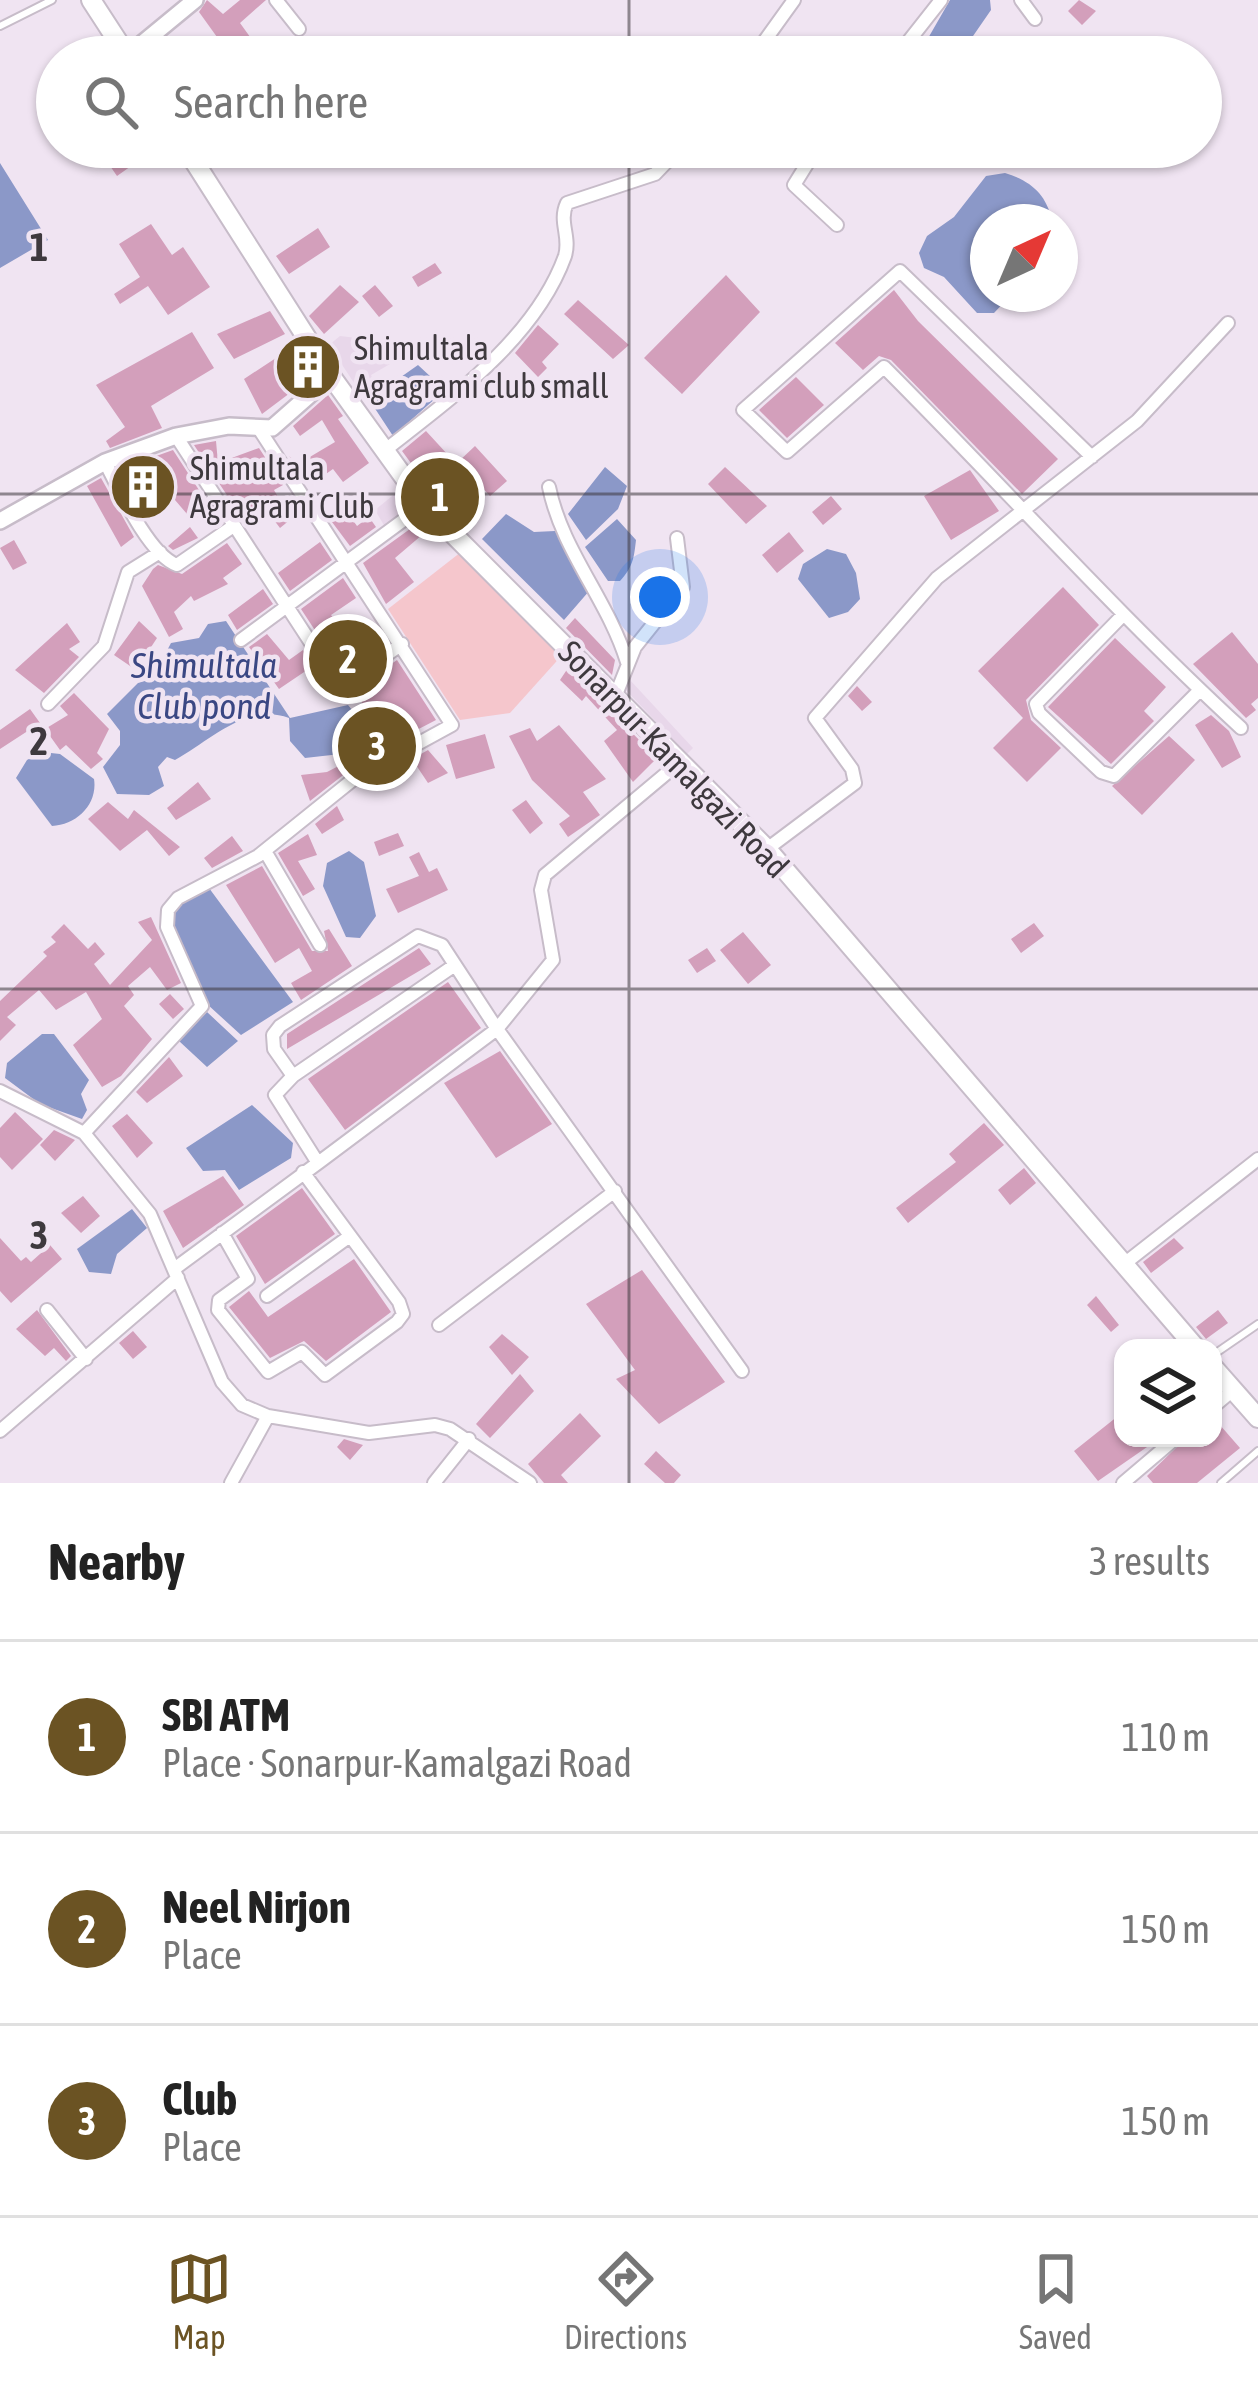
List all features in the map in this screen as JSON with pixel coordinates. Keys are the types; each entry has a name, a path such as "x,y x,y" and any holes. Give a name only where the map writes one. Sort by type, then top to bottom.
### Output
{"main road":[{"path":"91,0 114,36"},
{"name":"Sonarpur-Kamalgazi Road","path":"198,168 331,376 424,505 767,849 1188,1339"},
{"path":"1222,1377 1258,1418"}],"street":[{"path":"151,36 195,0"},
{"path":"276,0 299,29"},
{"path":"768,36 794,0"},
{"path":"913,36 940,0"},
{"path":"1022,0 1035,20"},
{"path":"384,451 466,387 541,303 565,255 561,216 568,202 656,174 662,168"},
{"path":"804,168 794,184 837,225"},
{"path":"1092,457 900,271 743,410 787,452 884,367 1026,509 1122,616 1241,728"},
{"path":"767,849 855,783 852,769 815,722 817,712 937,578 1159,402 1228,323"},
{"path":"261,432 331,376"},
{"path":"0,521 105,462 176,436 229,426 261,432 452,724 355,778 265,851 188,890 168,910 166,927 202,1006 84,1133"},
{"path":"176,436 286,609 343,682 402,644"},
{"path":"105,462 160,552 177,565 232,527"},
{"path":"549,487 561,531 614,622 627,662"},
{"path":"241,640 424,505"},
{"path":"615,697 627,662 683,587 677,538"},
{"path":"48,704 104,646 128,572 160,552"},
{"path":"1122,616 1036,704 1104,775 1114,776 1200,690"},
{"path":"0,1431 86,1359 190,1256 497,1029 553,960 541,890 545,875 680,762"},
{"path":"265,851 320,945"},
{"path":"293,1076 274,1049 273,1035 280,1026 418,936 442,945 742,1371"},
{"path":"318,1163 275,1095 293,1076 455,965"},
{"path":"0,1090 84,1133 151,1214 222,1382 242,1405 268,1416 369,1433 435,1425 469,1439 530,1483"},
{"path":"1124,1264 1258,1159"},
{"path":"222,1232 248,1279 219,1300 218,1310 264,1370 273,1371 302,1352 325,1375 403,1314 303,1172"},
{"path":"439,1325 615,1191"},
{"path":"267,1295 350,1236"},
{"path":"47,1310 86,1359"},
{"path":"1222,1399 1233,1390"},
{"path":"231,1483 268,1416"},
{"path":"434,1483 469,1439"},
{"path":"1123,1483 1165,1447"}],"lane":[{"path":"0,26 52,0"},
{"path":"1222,1349 1258,1324"},
{"path":"1221,1483 1258,1451"}],"shaded area":[{"path":"340,336 357,338 365,361 382,353 390,364 371,375 376,388 364,398 329,345"},
{"path":"402,488 414,504 385,527 375,510"},
{"path":"461,552 564,653 510,713 460,720 388,609"},
{"path":"630,680 693,748 687,754 623,687"}],"water":[{"path":"950,0 990,0 991,10 973,36 929,36"},
{"path":"0,163 48,240 0,268"},
{"path":"1005,173 1022,180 1046,204 970,204 970,305 944,277 924,268 919,253 927,236 954,217 986,176"},
{"path":"418,365 445,390 393,436 374,407 381,391"},
{"path":"605,467 627,486 618,509 586,540 568,514"},
{"path":"506,514 534,532 555,531 590,590 564,620 482,539"},
{"path":"617,519 636,540 630,567 620,581 608,581 585,547"},
{"path":"827,549 846,554 856,573 860,599 848,612 829,618 798,579 803,564"},
{"name":"Shimultala Club pond","path":"226,621 290,718 348,705 370,732 367,751 305,758 290,741 289,718 258,715 229,726 175,760 167,757 158,767 164,786 149,795 117,794 103,767 120,745 120,731 107,714 138,683 152,679 171,643 199,638 208,624"},
{"path":"42,752 60,754 94,779 89,805 61,825 52,826 16,778 27,760"},
{"path":"349,851 364,862 376,916 360,938 346,937 323,886 327,863"},
{"path":"209,888 293,1002 241,1035 207,1004 167,920 177,904"},
{"path":"207,1012 238,1041 207,1067 179,1041"},
{"path":"42,1034 54,1034 89,1080 81,1094 87,1110 82,1119 40,1104 5,1078 7,1063"},
{"path":"252,1105 293,1143 291,1158 239,1190 225,1170 203,1171 186,1148"},
{"path":"132,1209 147,1228 117,1254 111,1274 89,1272 77,1249"}],"building":[{"path":"207,0 223,14 240,0 266,0 240,23 249,36 216,36 199,12"},
{"path":"1079,0 1096,11 1082,25 1068,11"},
{"path":"151,224 172,255 183,247 210,287 168,315 148,286 120,304 114,294 140,277 119,244"},
{"path":"318,228 330,247 289,274 276,256"},
{"path":"435,263 442,273 418,287 412,277"},
{"path":"726,275 760,312 682,394 644,358"},
{"path":"340,285 359,302 324,334 309,316"},
{"path":"375,285 393,306 379,317 362,296"},
{"path":"894,290 918,321 1058,459 1022,494 891,360 879,356 863,370 835,343"},
{"path":"578,300 629,345 613,359 564,314"},
{"path":"270,311 285,334 234,359 217,334"},
{"path":"538,325 559,344 542,362 547,368 538,377 515,353"},
{"path":"192,332 214,368 151,406 162,428 110,448 106,441 125,427 96,385"},
{"path":"282,354 296,373 306,362 314,375 262,414 244,379"},
{"path":"796,377 824,405 787,438 759,410"},
{"path":"328,395 343,416 338,419 369,463 343,482 333,469 313,483 289,456 298,464 335,442 322,420 300,436 293,426"},
{"path":"426,431 449,456 430,471 448,492 439,501 402,451"},
{"path":"216,441 218,463 259,448 283,485 274,490 291,519 280,528 261,503 240,515 194,445"},
{"path":"475,446 507,481 490,496 458,462"},
{"name":"Shimultala Agragrami Club","path":"173,450 210,507 193,521 163,486 138,502 120,469"},
{"path":"725,467 767,506 746,524 708,484"},
{"path":"970,470 999,511 951,540 924,496"},
{"path":"101,478 134,537 121,547 87,486"},
{"path":"831,496 842,509 823,525 812,512"},
{"path":"343,506 357,526 369,517 376,527 350,546 329,518"},
{"path":"421,521 429,529 395,558 414,582 386,604 363,563"},
{"path":"190,527 198,538 173,550 168,546"},
{"path":"789,532 804,551 777,573 762,555"},
{"path":"14,540 27,563 13,570 0,548"},
{"path":"320,542 332,560 290,591 278,573"},
{"path":"227,543 242,564 223,578 228,584 194,601 191,596 174,612 183,629 169,637 142,586 158,565 182,574"},
{"path":"343,578 356,598 331,615 352,643 374,625 386,643 343,673 301,609"},
{"path":"1063,587 1099,625 1026,700 1031,720 1061,748 1027,782 993,748 1023,718 978,671"},
{"path":"263,589 273,604 237,630 228,615"},
{"path":"575,618 615,660 612,675 566,628"},
{"path":"139,621 157,638 136,670 114,655"},
{"path":"67,623 80,642 69,649 79,657 44,693 15,670"},
{"path":"1232,632 1258,664 1258,698 1251,704 1256,710 1246,718 1193,664"},
{"path":"267,634 289,660 303,650 313,666 279,689 249,647"},
{"path":"1115,638 1166,687 1144,711 1154,721 1111,764 1048,707"},
{"path":"397,660 436,720 357,761 380,737 376,724 355,692 338,703 331,693 354,690"},
{"path":"568,668 657,758 633,782 604,741 617,730 586,696 582,701 560,680"},
{"path":"857,686 872,702 862,711 848,696"},
{"path":"74,693 109,729 97,753 103,759 91,769 66,745 60,750 45,729 68,715 60,706"},
{"path":"30,709 40,723 0,749 0,730"},
{"path":"1211,715 1229,731 1241,757 1222,768 1195,725"},
{"path":"559,725 606,779 583,792 600,815 568,837 559,824 570,816 532,780 509,736 530,728 537,741"},
{"path":"485,734 495,768 456,779 446,745"},
{"path":"1169,736 1195,760 1142,815 1112,786"},
{"path":"428,750 448,773 428,783 412,759"},
{"path":"352,759 356,765 310,801 301,775 327,772"},
{"path":"198,782 211,799 176,820 167,808"},
{"path":"526,800 543,823 530,834 512,810"},
{"path":"108,802 128,819 134,810 180,847 169,856 147,830 120,851 88,819"},
{"path":"337,806 344,820 322,834 315,824"},
{"path":"398,833 404,846 379,856 374,842"},
{"path":"308,834 317,855 298,861 315,889 303,896 278,853"},
{"path":"232,836 243,851 212,868 204,858"},
{"path":"419,852 429,872 437,868 448,890 398,913 386,889 419,876 409,857"},
{"path":"262,866 312,951 328,951 324,931 329,929 352,966 301,1000 291,983 312,971 299,948 275,963 226,885"},
{"path":"151,917 181,983 167,990 150,967 128,986 134,995 124,1006 152,1039 121,1076 102,1087 73,1045 102,1019 86,992 56,1010 39,990 7,1017 16,1025 0,1041 0,1001 47,956 43,952 56,942 51,937 64,924 88,949 95,942 105,954 94,964 110,985 152,940 138,922"},
{"path":"1034,923 1044,936 1021,953 1011,939"},
{"path":"743,932 771,965 748,984 720,950"},
{"path":"419,948 431,964 287,1049 287,1034"},
{"path":"707,948 716,961 697,973 688,960"},
{"path":"448,982 481,1028 345,1130 308,1079"},
{"path":"170,994 184,1009 173,1019 159,1004"},
{"path":"500,1051 552,1124 496,1158 444,1083"},
{"path":"169,1057 183,1076 147,1103 136,1092"},
{"path":"15,1112 43,1139 12,1170 0,1157 0,1128"},
{"path":"127,1114 153,1143 137,1158 112,1126"},
{"path":"984,1123 1004,1145 908,1223 896,1208 956,1162 949,1154"},
{"path":"54,1130 75,1140 55,1161 40,1145"},
{"path":"1024,1168 1036,1183 1010,1205 998,1190"},
{"path":"223,1176 244,1205 183,1248 163,1211"},
{"path":"302,1188 335,1234 265,1284 236,1236"},
{"path":"83,1196 100,1216 81,1233 61,1213"},
{"path":"0,1238 21,1261 26,1257 31,1262 50,1245 62,1259 11,1303 0,1291"},
{"path":"1174,1238 1184,1248 1151,1273 1143,1262"},
{"path":"354,1259 391,1312 326,1361 304,1341 270,1358 229,1307 249,1291 268,1317"},
{"path":"642,1270 725,1382 659,1424 616,1379 635,1370 586,1304"},
{"path":"1096,1296 1119,1325 1111,1332 1087,1305"},
{"path":"37,1310 71,1356 66,1361 54,1348 45,1356 16,1329"},
{"path":"1218,1310 1228,1323 1206,1339 1196,1327"},
{"path":"133,1331 147,1347 133,1359 119,1343"},
{"path":"502,1334 529,1357 512,1375 489,1347"},
{"path":"520,1374 534,1391 490,1438 476,1424"},
{"path":"580,1413 601,1436 561,1475 568,1483 544,1483 528,1464"},
{"path":"1114,1419 1114,1447 1147,1447 1098,1481 1074,1451"},
{"path":"1222,1427 1240,1448 1197,1483 1153,1483 1147,1476 1177,1447 1222,1447"},
{"path":"344,1439 363,1445 350,1460 337,1447"},
{"path":"656,1451 681,1475 674,1483 665,1483 644,1464"}],"place":[{"name":"Shimultala Agragrami club small","path":"308,367"},
{"name":"Shimultala Agragrami Club","path":"143,487"},
{"name":"SBI ATM","path":"440,497"},
{"name":"Neel Nirjon","path":"348,659"},
{"name":"Club","path":"377,746"}]}
